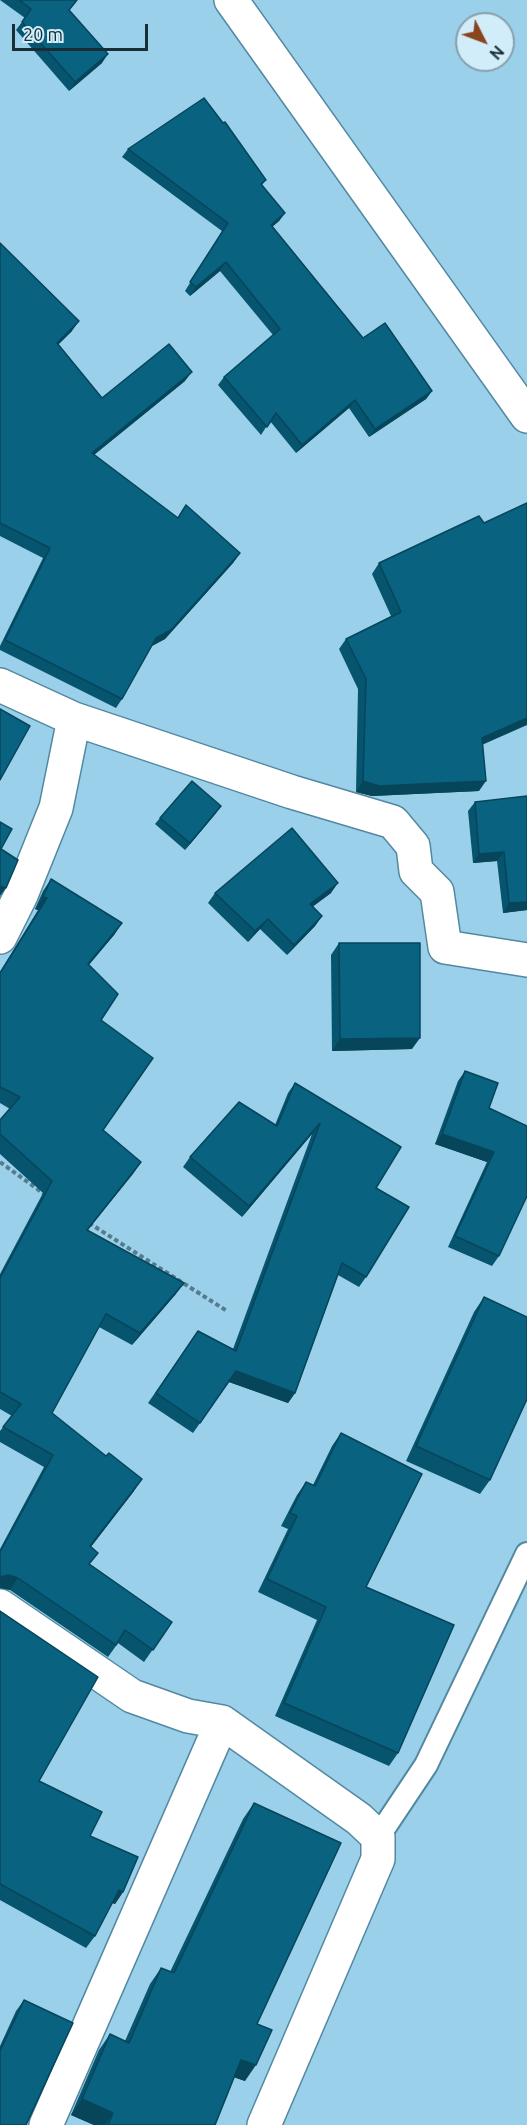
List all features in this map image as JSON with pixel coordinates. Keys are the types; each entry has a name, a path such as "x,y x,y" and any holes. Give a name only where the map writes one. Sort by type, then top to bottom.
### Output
{"street":[{"path":"231,0 527,416"},
{"path":"0,686 75,719 393,822 413,846 416,871 436,892 445,947 527,960"},
{"path":"0,937 21,895 56,808 75,719"},
{"path":"0,1606 132,1696 188,1716 222,1722 358,1819 378,1837 378,1859 264,2125"},
{"path":"46,2125 222,1722"}],"lane":[{"path":"378,1837 426,1765 527,1554"}],"path":[{"path":"0,1162 21,1180 50,1198"},
{"path":"80,1217 227,1311"}],"building":[{"path":"19,0 77,0 69,10 108,54 75,82 22,22 31,9"},
{"path":"204,98 223,123 225,122 266,180 261,184 285,213 271,225 363,338 385,323 432,391 375,429 355,400 302,445 276,413 267,427 224,377 280,329 226,262 196,287 190,282 228,223 128,149"},
{"path":"0,243 79,321 57,343 102,398 169,344 192,372 92,453 178,518 186,505 240,553 171,630 156,638 122,699 5,640 50,548 0,523"},
{"path":"527,503 527,718 482,738 486,781 379,786 363,781 366,679 346,639 401,612 379,563 479,516 484,523"},
{"path":"0,709 30,726 0,780"},
{"path":"192,781 221,806 190,843 160,818"},
{"path":"527,796 527,902 509,903 504,852 479,854 475,802"},
{"path":"0,822 12,829 1,849 18,860 6,888 0,886"},
{"path":"292,828 338,883 310,904 322,916 294,945 268,919 255,931 215,893"},
{"path":"51,879 122,923 88,964 118,994 101,1020 153,1058 103,1130 141,1162 87,1230 184,1283 140,1333 106,1314 52,1413 106,1456 109,1453 142,1479 90,1546 98,1553 89,1564 172,1622 153,1650 125,1630 116,1645 18,1578 9,1575 0,1577 0,1552 53,1455 3,1427 21,1404 0,1392 0,1278 52,1181 0,1134 0,1120 20,1097 0,1087 0,973 47,898 43,897"},
{"path":"339,943 420,943 420,1038 340,1039"},
{"path":"465,1071 498,1083 489,1108 527,1126 527,1196 499,1256 455,1236 494,1152 442,1134"},
{"path":"295,1083 401,1147 376,1188 409,1207 366,1277 342,1263 295,1393 236,1371 200,1423 156,1393 198,1331 236,1351 320,1123 249,1206 190,1157 239,1102 277,1126"},
{"path":"484,1297 527,1317 527,1399 490,1480 416,1446"},
{"path":"341,1433 422,1474 366,1587 454,1625 398,1753 284,1703 326,1607 267,1579 297,1516 290,1513 306,1482 315,1486"},
{"path":"0,1611 98,1677 39,1781 102,1812 90,1836 138,1857 123,1892 119,1890 95,1936 0,1884"},
{"path":"254,1803 341,1843 257,2024 272,2030 256,2065 241,2060 215,2125 108,2125 113,2113 82,2099 110,2034 129,2043 161,1968 174,1973"},
{"path":"24,2000 73,2023 26,2125 0,2125 0,2051"}]}
